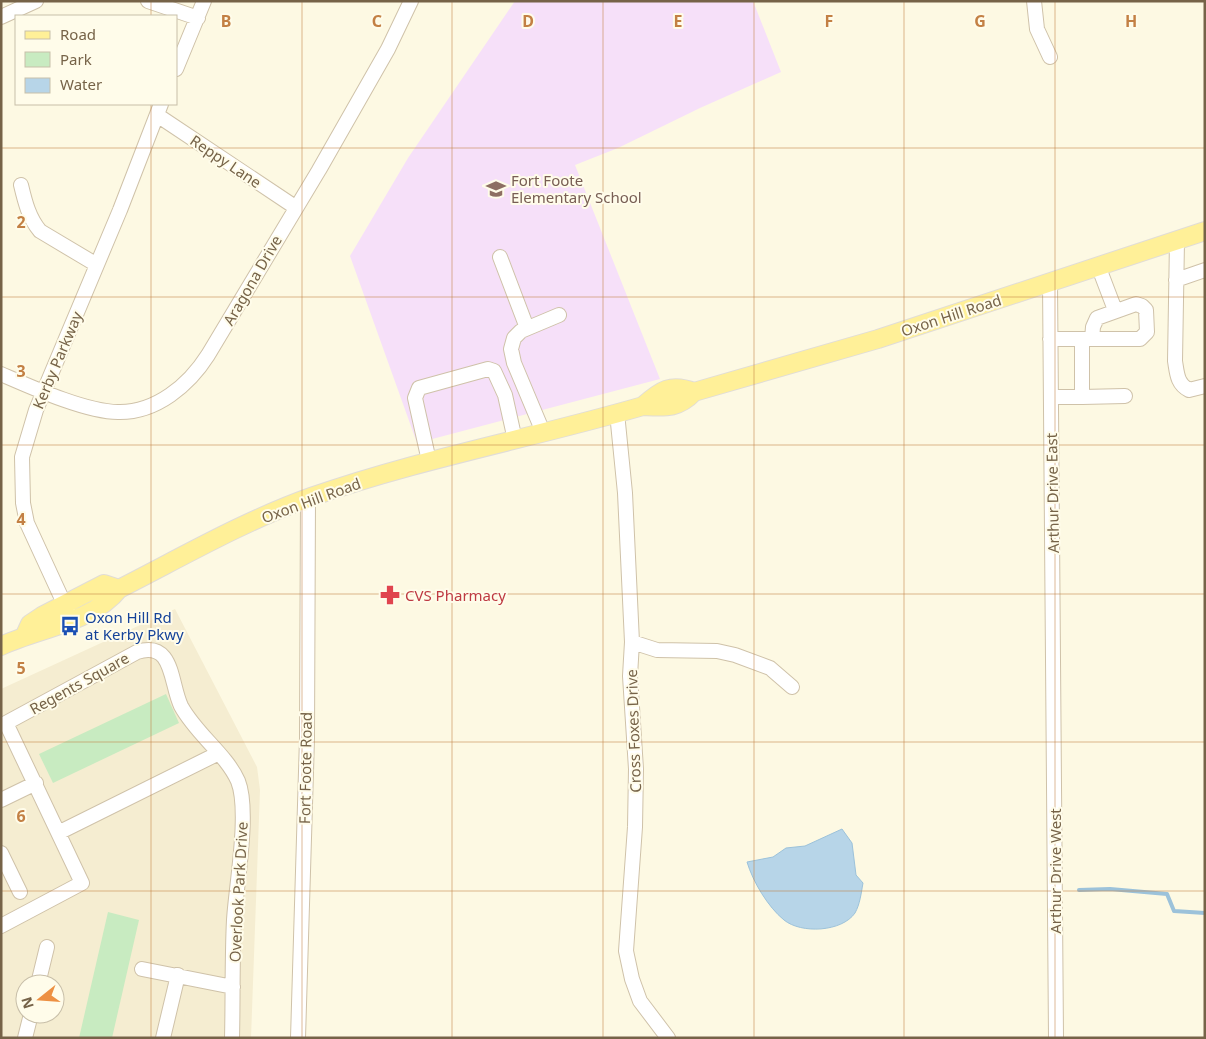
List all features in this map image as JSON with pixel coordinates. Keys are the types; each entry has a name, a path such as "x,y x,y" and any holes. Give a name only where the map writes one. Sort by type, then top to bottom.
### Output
{"main road":[{"name":"Oxon Hill Road","path":"68,612 104,584 119,589 248,524 308,498 429,461 643,406 667,407 685,402 694,392 864,343 1050,282 1099,268 1205,231"},
{"path":"1,646 25,635 35,635 68,612"}],"street":[{"path":"1,17 36,1"},
{"path":"148,1 198,18"},
{"path":"178,63 204,1"},
{"name":"Aragona Drive","path":"1,374 44,392 95,408 118,412 146,406 179,390 197,372 319,170 388,48 411,1"},
{"path":"1034,1 1037,29 1050,57"},
{"name":"Reppy Lane","path":"159,109 295,207"},
{"name":"Kerby Parkway","path":"68,612 29,526 23,503 22,457 31,425 159,109"},
{"path":"21,185 25,203 34,225 40,231 97,265"},
{"path":"1177,240 1175,362 1178,378 1182,386 1189,390 1205,386"},
{"path":"500,257 527,328"},
{"path":"1099,268 1114,310"},
{"path":"1176,280 1205,270"},
{"name":"Arthur Drive East","path":"1050,282 1054,703"},
{"path":"1050,339 1087,339 1140,339 1147,332 1146,310 1136,304 1114,310 1097,318 1087,339 1082,397"},
{"path":"543,432 512,356 514,338 527,328 559,315"},
{"path":"429,461 415,398 419,388 488,369 494,370 501,383 514,440"},
{"path":"1051,397 1125,396"},
{"name":"Cross Foxes Drive","path":"617,413 625,493 632,642 630,676 636,783 626,951 632,980 640,1002 668,1038"},
{"name":"Fort Foote Road","path":"298,1038 307,738 308,498"},
{"path":"632,642 657,650 717,651 736,655 770,668 792,687"},
{"name":"Regents Square","path":"1,926 82,883 60,832 6,722 137,652 148,648 158,651 165,657 181,705 217,754"},
{"name":"Arthur Drive West","path":"1054,703 1056,1038"},
{"path":"60,832 217,754"},
{"name":"Overlook Park Drive","path":"217,754 230,767 242,795 234,922 232,1038"},
{"path":"1,800 36,783"},
{"path":"1,853 20,892"},
{"path":"40,974 47,947"},
{"path":"142,969 233,987"},
{"path":"163,1038 178,975"},
{"path":"25,1038 28,1024"}],"shaded area":[{"path":"515,1 753,1 781,72 700,108 618,148 575,165 660,379 417,443 350,256 408,158"},
{"path":"175,609 257,767 260,790 251,1038 1,1038 1,689"}],"green space":[{"path":"166,694 179,723 53,783 39,754"},
{"path":"108,912 139,920 112,1038 79,1038"}],"water":[{"path":"842,829 852,843 856,875 863,883 855,913 841,924 821,929 800,927 784,920 778,915 757,886 747,862 773,857 786,848 805,846"}],"waterway":[{"path":"1079,890 1110,889 1167,894 1174,911 1205,913"}],"place":[{"name":"Fort Foote Elementary School","path":"496,189"},
{"name":"CVS Pharmacy","path":"390,595"},
{"name":"Oxon Hill Rd at Kerby Pkwy","path":"70,626"}]}
